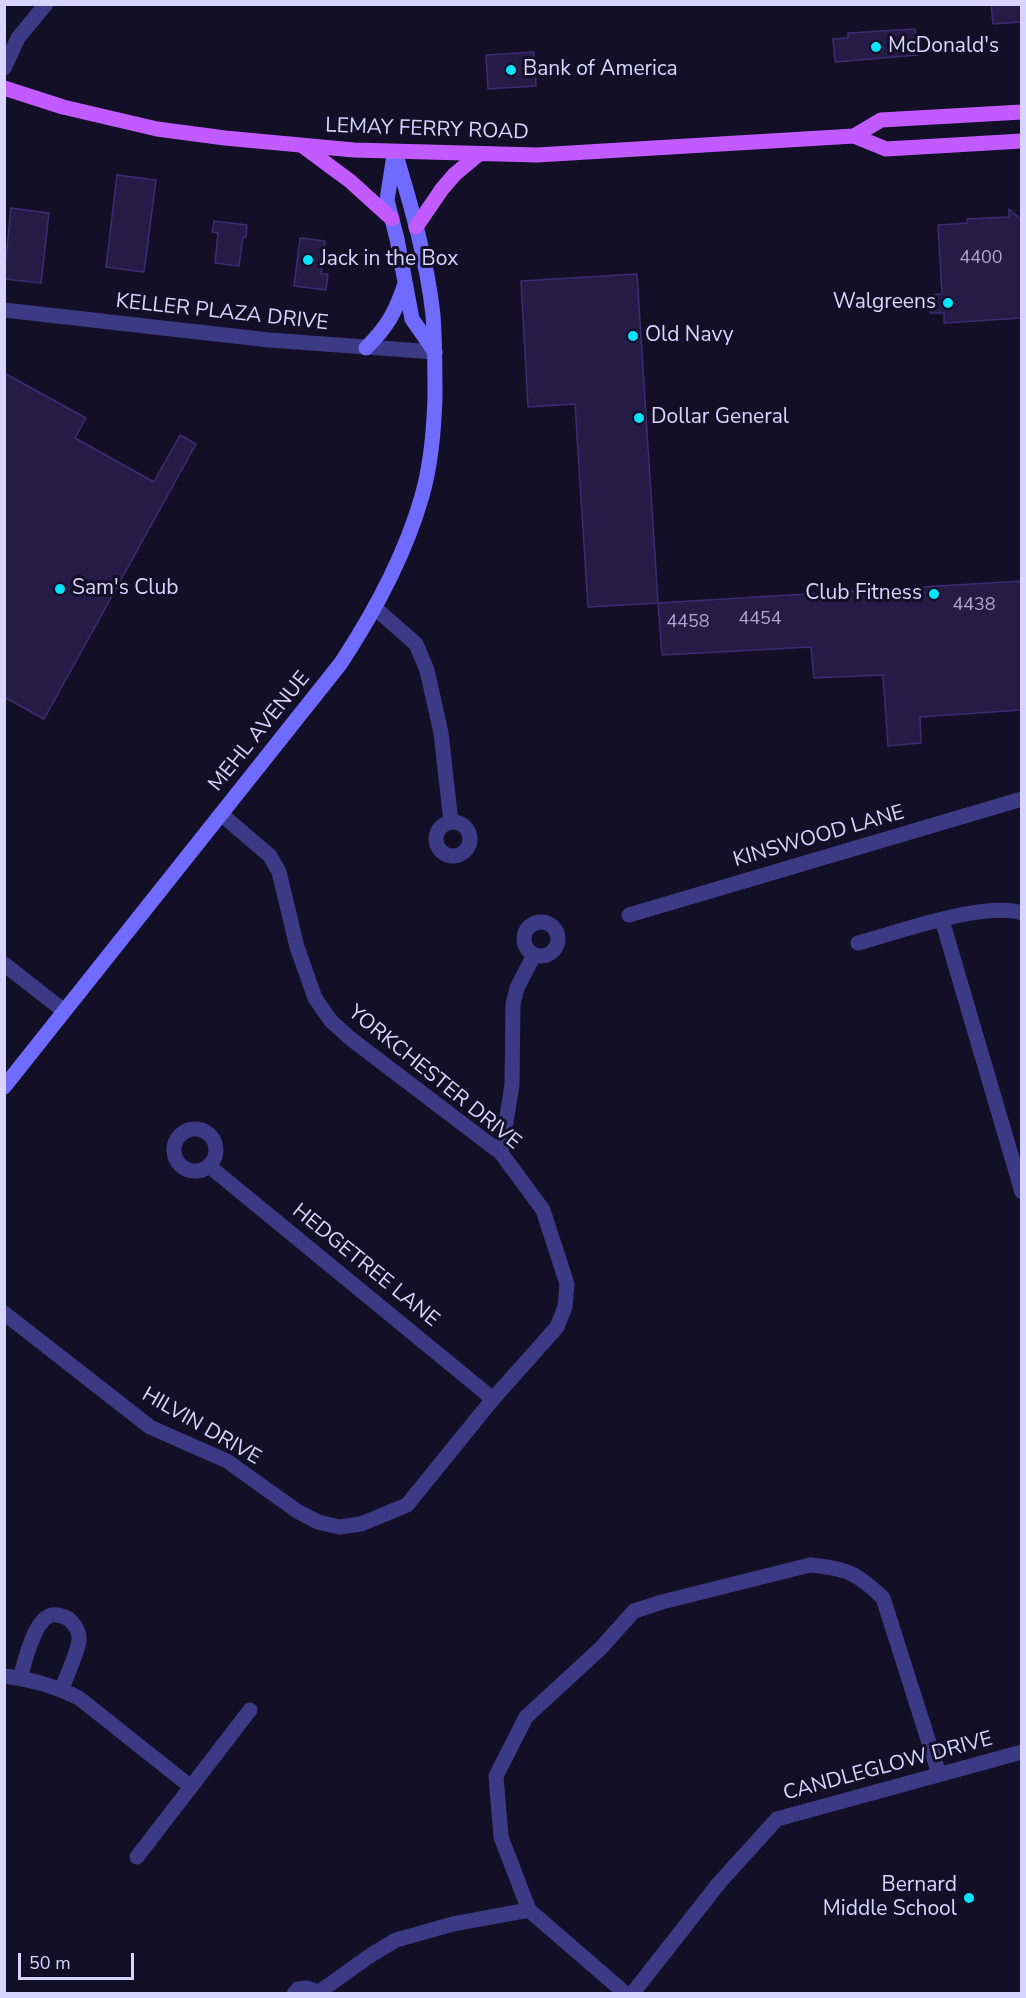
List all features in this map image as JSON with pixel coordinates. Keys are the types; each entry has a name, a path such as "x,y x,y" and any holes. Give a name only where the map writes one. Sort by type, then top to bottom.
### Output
{"main road":[{"name":"LEMAY FERRY ROAD","path":"4,88 63,107 157,129 304,147 395,152 537,155 854,136 886,149 1022,141"},
{"name":"LEMAY FERRY ROAD","path":"854,136 881,120 1022,112"},
{"path":"304,147 350,181 393,219"},
{"path":"416,227 442,189 455,174 479,154"}],"street":[{"path":"4,68 18,38 46,4"},
{"path":"395,152 387,200 393,219 412,319 435,352"},
{"name":"MEHL AVENUE","path":"4,1087 341,663 375,608 405,550 423,495 434,422 435,352 429,285 409,196 395,152"},
{"path":"366,348 382,332 395,312 405,284"},
{"name":"KELLER PLAZA DRIVE","path":"4,310 269,340 435,352"},
{"path":"375,608 416,644 426,670 441,733 450,822"},
{"name":"KINSWOOD LANE","path":"629,915 1022,799"},
{"name":"YORKCHESTER DRIVE","path":"221,814 270,856 279,872 297,947 315,998 331,1020 351,1039 501,1153 543,1210 567,1284 566,1307 557,1327 407,1505 361,1524"},
{"path":"858,943 969,912 1011,910 1022,913"},
{"path":"942,920 1022,1192"},
{"path":"501,1153 512,1085 513,1004 517,988 534,955"},
{"path":"4,964 64,1011"},
{"name":"HEDGETREE LANE","path":"210,1166 494,1399"},
{"name":"HILVIN DRIVE","path":"4,1313 150,1427 227,1461 297,1511 318,1522 339,1527 361,1524"},
{"path":"626,1994 529,1910 501,1838 496,1776 526,1717 601,1648 634,1611 810,1565 851,1572 869,1584 883,1598 939,1774"},
{"path":"62,1689 79,1640 77,1630 68,1618 52,1615 43,1619 35,1631 12,1677 62,1689 93,1708 191,1787"},
{"path":"137,1857 250,1710"},
{"name":"CANDLEGLOW DRIVE","path":"632,1994 719,1882 777,1819 1022,1752"},
{"path":"294,1994 298,1989 306,1988 319,1993 371,1955 396,1940 453,1924 529,1910"}],"building":[{"path":"991,4 1022,4 1022,22 993,24"},
{"name":"McDonald's","path":"915,29 918,55 835,62 833,39 848,38 848,33"},
{"name":"Bank of America","path":"534,52 536,86 488,89 486,55"},
{"path":"117,175 156,180 144,272 106,267"},
{"path":"11,208 49,213 41,283 4,279"},
{"name":"Walgreens","path":"1009,209 1022,220 1022,318 944,323 944,313 930,313 929,295 942,294 938,225 967,223 967,219 1009,217"},
{"path":"214,221 247,225 239,266 215,263 218,233 212,232"},
{"name":"Jack in the Box","path":"300,238 325,241 321,274 328,274 326,290 294,286"},
{"path":"637,274 658,603 588,607 575,404 528,407 521,281"},
{"name":"Sam's Club","path":"4,373 86,418 75,438 154,482 180,435 196,444 44,719 4,697"},
{"path":"1022,581 1022,710 920,717 921,743 888,746 883,675 814,678 811,647 662,655 658,603"}],"place":[{"name":"McDonald's","path":"876,47"},
{"name":"Bank of America","path":"511,70"},
{"name":"Jack in the Box","path":"308,260"},
{"name":"Walgreens","path":"948,303"},
{"name":"Old Navy","path":"633,336"},
{"name":"Dollar General","path":"639,418"},
{"name":"Sam's Club","path":"60,589"},
{"name":"Club Fitness","path":"934,594"},
{"name":"Bernard Middle School","path":"969,1898"}]}
